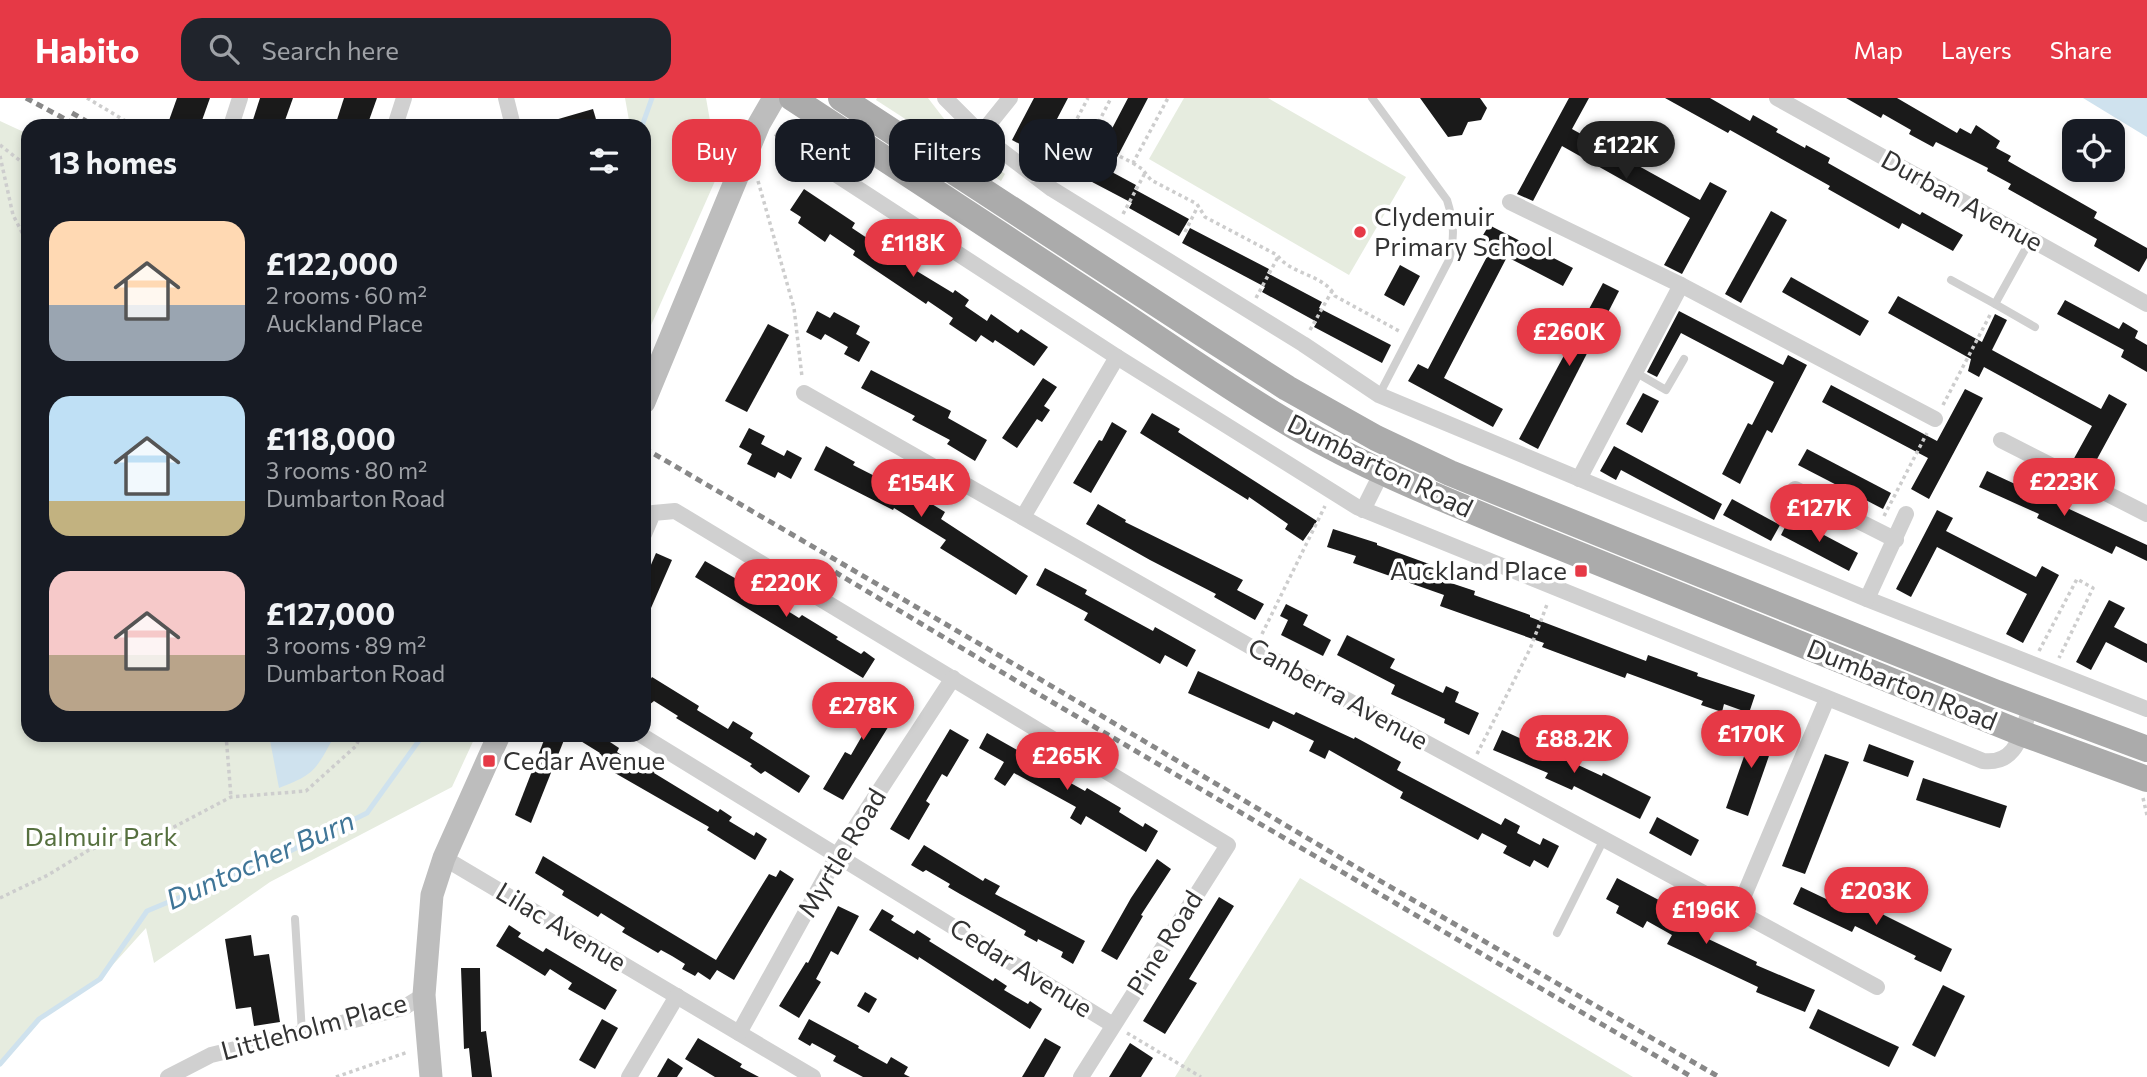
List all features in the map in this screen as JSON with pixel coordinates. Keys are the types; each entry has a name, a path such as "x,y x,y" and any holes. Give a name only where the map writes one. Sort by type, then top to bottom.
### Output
{"main road":[{"name":"Dumbarton Road","path":"792,98 1297,429 1382,472 1518,530 2021,733 2147,779"},
{"name":"Dumbarton Road","path":"855,102 1206,337 1299,395 1376,438 1475,483 2031,706 2147,749"}],"street":[{"path":"233,119 240,98"},
{"path":"397,119 404,98"},
{"path":"506,98 511,119"},
{"path":"761,121 774,98"},
{"path":"945,98 966,119"},
{"path":"993,119 1010,98"},
{"name":"Durban Avenue","path":"1777,98 2147,304"},
{"path":"1005,153 1019,163"},
{"path":"651,385 735,182"},
{"name":"Dumbarton Road","path":"848,182 1117,357 1363,509 1983,761 2005,760 2012,753 2031,706"},
{"path":"1043,182 1303,344 1379,395 1867,599 2147,709"},
{"path":"1510,202 1681,285 1935,419"},
{"path":"1579,479 1681,285"},
{"path":"1023,517 1117,357"},
{"name":"Canberra Avenue","path":"804,393 1255,649 1877,987"},
{"path":"2000,440 2147,514"},
{"path":"1363,509 1382,472"},
{"path":"1795,489 1896,540"},
{"path":"651,518 653,513 675,511 953,678"},
{"path":"1867,599 1906,514"},
{"name":"Pine Road","path":"953,678 1228,845 1081,1077"},
{"name":"Myrtle Road","path":"739,1033 838,854 953,678"},
{"path":"1737,912 1827,699"},
{"name":"Cedar Avenue","path":"651,741 1113,1025"},
{"path":"431,1077 424,995 432,895 444,858 496,742"},
{"name":"Lilac Avenue","path":"444,858 813,1077"},
{"name":"Littleholm Place","path":"168,1077 211,1055 402,1008 424,995"},
{"path":"629,1077 677,996"}],"lane":[{"path":"1372,98 1447,200 1454,228 1449,260 1379,395"},
{"path":"1996,304 2031,239"},
{"path":"1951,280 2035,327"},
{"path":"1635,372 1667,390 1684,359"},
{"path":"1557,933 1604,839"},
{"path":"295,919 302,1033"}],"path":[{"path":"87,98 122,119"},
{"path":"1077,119 1088,98"},
{"path":"1100,119 1111,98"},
{"path":"1133,163 1168,98"},
{"path":"0,145 21,162"},
{"path":"1117,155 1133,163 1151,180 1198,206 1205,217 1330,287 1335,296 1410,338"},
{"path":"0,156 13,215 21,230"},
{"path":"1115,228 1145,173"},
{"path":"758,182 794,308 804,393"},
{"path":"1185,232 1198,206"},
{"path":"1249,311 1278,257"},
{"path":"1303,344 1332,290"},
{"path":"1255,649 1332,492"},
{"path":"2032,664 2077,579 2093,588 2052,672"},
{"path":"1471,767 1530,649 1553,587"},
{"path":"227,742 231,797"},
{"path":"0,898 48,875 89,850 127,837 170,829 231,797 306,791 358,742"},
{"path":"1113,1025 1201,1077"},
{"path":"336,1077 427,1046"}],"green space":[{"path":"625,98 706,98 710,119 672,119 672,182 715,182 651,325 651,119 629,119"},
{"path":"928,98 944,119 905,119 876,100"},
{"path":"1184,98 1268,98 1406,177 1349,275 1149,159"},
{"name":"Dalmuir Park","path":"0,121 21,131 21,742 473,742 452,787 270,882 154,963 146,928 100,979 39,1019 0,1064"},
{"path":"1300,878 1633,1077 1175,1077"}],"water":[{"path":"2083,98 2147,98 2147,137 2125,124 2125,119 2117,119"},
{"path":"270,742 331,742 314,769 301,779 279,788"}],"building":[{"path":"177,98 210,98 202,119 170,119"},
{"path":"260,98 293,98 286,119 253,119"},
{"path":"344,98 377,98 370,119 337,119"},
{"path":"1034,98 1068,98 1057,119 1023,119"},
{"path":"1128,98 1148,98 1117,158 1117,119"},
{"path":"1420,98 1480,98 1487,108 1481,120 1468,122 1462,135 1448,137"},
{"path":"1569,98 1589,98 1572,129 1700,200 1710,182 1727,191 1682,274 1664,265 1690,218 1562,146 1533,201 1517,194"},
{"path":"1665,98 1710,98 1750,121 1753,115 1778,129 1776,132 1830,158 1828,163 1920,215 1922,212 1963,235 1953,251 1902,223 1899,229 1828,189 1830,186 1730,130 1728,133"},
{"path":"1846,98 1897,98 1957,133 1960,128 1971,134 1976,125 2000,141 1996,148 2011,156 2008,161 2097,212 2094,218 2147,248 2147,258 2139,272 2094,246 2097,239 2008,189 2011,184 1987,171 1988,168 1936,142 1933,147 1909,134 1911,130 1883,114 1881,118"},
{"path":"593,109 596,119 558,119"},
{"path":"1019,127 1019,144 1012,140"},
{"path":"1117,175 1136,185 1134,189 1189,219 1179,236 1129,208 1132,203 1092,182 1117,182"},
{"path":"804,189 855,223 852,228 915,270 969,300 965,306 987,321 991,314 1018,333 1021,329 1048,347 1034,366 995,340 993,343 981,335 976,342 949,324 953,318 928,301 926,304 853,255 855,251 830,234 825,242 798,223 801,217 790,210"},
{"path":"1771,211 1787,220 1741,303 1725,294"},
{"path":"1489,225 1573,268 1563,286 1507,257 1444,378 1503,409 1493,427 1408,381 1418,364 1428,369 1491,249 1479,242"},
{"path":"1190,228 1269,269 1267,273 1322,302 1319,308 1391,345 1382,363 1314,327 1317,322 1262,292 1265,287 1182,243"},
{"path":"1400,265 1420,276 1404,306 1384,295"},
{"path":"1791,277 1869,321 1860,336 1782,292"},
{"path":"1603,283 1619,291 1538,449 1519,439"},
{"path":"1898,296 1982,342 1995,314 2007,320 1992,350 2101,409 2109,394 2127,404 2090,472 2072,462 2092,426 1984,367 1979,377 1968,371 1971,359 1888,313"},
{"path":"2065,300 2119,329 2123,322 2138,331 2135,338 2147,345 2147,372 2121,357 2124,350 2057,314"},
{"path":"817,311 830,318 834,312 860,326 856,334 870,342 859,362 844,354 848,347 825,334 821,340 806,332"},
{"path":"1679,311 1783,365 1788,355 1807,365 1772,433 1767,430 1740,484 1722,474 1748,423 1752,425 1774,382 1681,333 1657,377 1647,372"},
{"path":"768,324 789,335 747,412 725,401"},
{"path":"871,370 951,411 948,418 987,440 975,461 947,444 950,440 912,420 915,416 861,388"},
{"path":"1043,378 1057,387 1044,406 1050,410 1042,422 1037,419 1017,448 1002,438"},
{"path":"1831,385 1937,441 1965,389 1983,398 1929,499 1911,489 1928,458 1822,402"},
{"path":"1643,393 1659,401 1642,433 1626,424"},
{"path":"1152,413 1317,521 1303,541 1285,529 1288,524 1249,497 1248,500 1140,433"},
{"path":"1112,422 1127,431 1091,493 1073,483"},
{"path":"749,428 765,436 761,444 784,456 787,450 802,458 791,479 778,472 775,478 747,464 752,454 739,447"},
{"path":"826,446 855,462 853,465 916,497 917,495 945,512 941,519 1028,576 1016,595 940,548 946,540 894,508 893,510 814,470"},
{"path":"1614,446 1722,504 1714,520 1621,470 1616,480 1600,471"},
{"path":"1807,449 1891,493 1883,509 1798,465"},
{"path":"1987,471 2147,545 2147,561 2116,546 2112,554 2037,518 2039,514 1979,487"},
{"path":"1732,499 1780,525 1771,541 1723,515"},
{"path":"1098,504 1126,520 1125,522 1243,580 1237,590 1264,604 1255,620 1214,597 1216,594 1086,524"},
{"path":"1937,510 1953,518 1946,531 2036,577 2042,566 2059,575 2023,643 2006,634 2027,594 1937,547 1911,597 1896,589"},
{"path":"1790,517 1858,553 1849,571 1781,535"},
{"path":"1333,529 1440,568 1436,578 1475,591 1474,595 1646,661 1648,655 1698,673 1697,676 1755,695 1749,713 1724,704 1722,712 1701,705 1703,701 1627,673 1625,678 1542,647 1544,643 1440,606 1444,595 1353,563 1356,556 1327,547"},
{"path":"656,553 672,560 651,608 651,565"},
{"path":"705,561 740,581 743,579 799,618 802,615 838,637 836,639 875,659 863,678 695,577"},
{"path":"1045,568 1087,590 1085,594 1153,631 1155,627 1196,650 1187,667 1165,655 1160,664 1084,620 1088,613 1036,585"},
{"path":"2109,600 2125,608 2114,627 2147,644 2147,663 2106,642 2091,670 2076,662"},
{"path":"1286,604 1308,615 1303,625 1331,640 1323,656 1281,635 1288,620 1280,616"},
{"path":"1347,635 1395,659 1390,668 1443,693 1446,686 1459,692 1455,702 1479,713 1469,735 1444,723 1445,719 1391,694 1395,685 1337,655"},
{"path":"1198,671 1294,715 1296,712 1354,739 1355,737 1401,762 1397,770 1501,825 1505,818 1520,826 1517,833 1540,845 1543,838 1559,846 1548,868 1534,860 1530,867 1503,853 1507,846 1482,833 1478,840 1400,798 1403,792 1329,750 1325,759 1309,751 1314,741 1273,721 1269,729 1188,693"},
{"path":"651,678 699,706 697,710 728,729 733,721 753,733 750,738 810,776 799,793 765,771 761,774 750,766 752,764 676,718 678,716 654,701 651,703"},
{"path":"870,692 885,702 889,694 903,703 843,800 823,789 845,752 851,755 866,729 852,720"},
{"path":"1755,725 1777,733 1748,816 1726,808"},
{"path":"950,729 969,740 947,777 942,774 926,801 930,804 909,840 890,829"},
{"path":"1502,730 1602,776 1603,773 1651,797 1640,819 1574,786 1572,790 1545,778 1548,773 1493,750"},
{"path":"987,733 1024,754 1027,751 1061,771 1058,776 1085,791 1087,788 1121,808 1119,812 1143,827 1145,823 1158,831 1146,852 1086,816 1081,825 1070,818 1076,807 1014,773 1005,786 994,779 1004,762 979,748"},
{"path":"543,742 563,742 531,823 515,815"},
{"path":"582,742 610,742 619,748 617,752 629,760 641,767 644,762 656,770 654,773 718,812 720,809 732,817 729,821 754,836 756,832 767,839 755,860 707,830 709,827 594,761 600,753"},
{"path":"1869,744 1914,761 1908,777 1863,761"},
{"path":"1825,754 1849,762 1805,874 1782,866"},
{"path":"1923,778 2007,806 2000,828 1916,800"},
{"path":"1657,817 1699,840 1691,856 1649,833"},
{"path":"924,845 983,881 985,878 1000,886 995,894 1085,941 1073,964 1061,957 1063,952 1024,935 1026,931 948,887 950,884 926,870 923,872 911,865"},
{"path":"543,856 716,960 769,874 776,877 780,870 794,879 734,980 717,970 710,980 698,972 695,976 682,969 685,964 661,950 658,953 622,932 625,928 601,913 598,917 562,895 564,891 535,873"},
{"path":"1157,859 1171,869 1141,915 1143,916 1117,960 1101,951"},
{"path":"1617,878 1672,907 1667,915 1704,932 1702,936 1757,962 1756,965 1815,990 1805,1012 1756,992 1758,987 1667,944 1672,935 1647,921 1643,928 1616,913 1619,906 1606,899"},
{"path":"1801,887 1843,907 1848,897 1952,949 1941,972 1914,959 1916,956 1855,926 1852,932 1793,904"},
{"path":"1219,897 1234,906 1189,979 1197,983 1165,1034 1143,1021"},
{"path":"838,906 859,916 838,955 831,951 816,979 821,982 799,1018 779,1006 806,962 808,963"},
{"path":"882,909 894,916 891,920 914,934 917,930 931,939 929,941 993,981 995,978 1007,986 1004,990 1042,1009 1030,1029 919,957 918,960 869,930"},
{"path":"509,925 521,933 518,937 543,952 546,948 617,990 605,1010 568,989 572,983 550,969 545,976 496,946"},
{"path":"251,935 254,956 269,954 280,1022 254,1026 251,1007 236,1009 225,939"},
{"path":"461,968 480,968 481,1032 486,1031 492,1077 472,1077 469,1048 464,1049"},
{"path":"1943,985 1965,996 1935,1057 1912,1045"},
{"path":"865,992 877,999 869,1013 857,1006"},
{"path":"1818,1009 1899,1047 1889,1067 1809,1028"},
{"path":"602,1019 618,1028 595,1069 579,1060"},
{"path":"809,1019 887,1064 891,1057 908,1067 904,1074 910,1077 863,1077 833,1061 836,1056 798,1039"},
{"path":"698,1038 759,1077 715,1077 685,1059"},
{"path":"1045,1038 1061,1047 1044,1077 1022,1077"},
{"path":"1130,1043 1153,1058 1141,1077 1109,1077"},
{"path":"668,1058 683,1068 677,1077 657,1077"}],"waterway":[{"name":"Duntocher Burn","path":"644,119 652,98"},
{"name":"Duntocher Burn","path":"0,1064 39,1019 100,979 147,911 288,852 367,813 418,742"}],"railway":[{"path":"26,98 65,119"},
{"path":"72,113 83,119"},
{"path":"651,452 1719,1077"},
{"path":"835,572 1692,1077"}],"place":[{"name":"Clydemuir Primary School","path":"1360,232"},
{"name":"Auckland Place","path":"1581,571"},
{"name":"Cedar Avenue","path":"489,761"}]}
